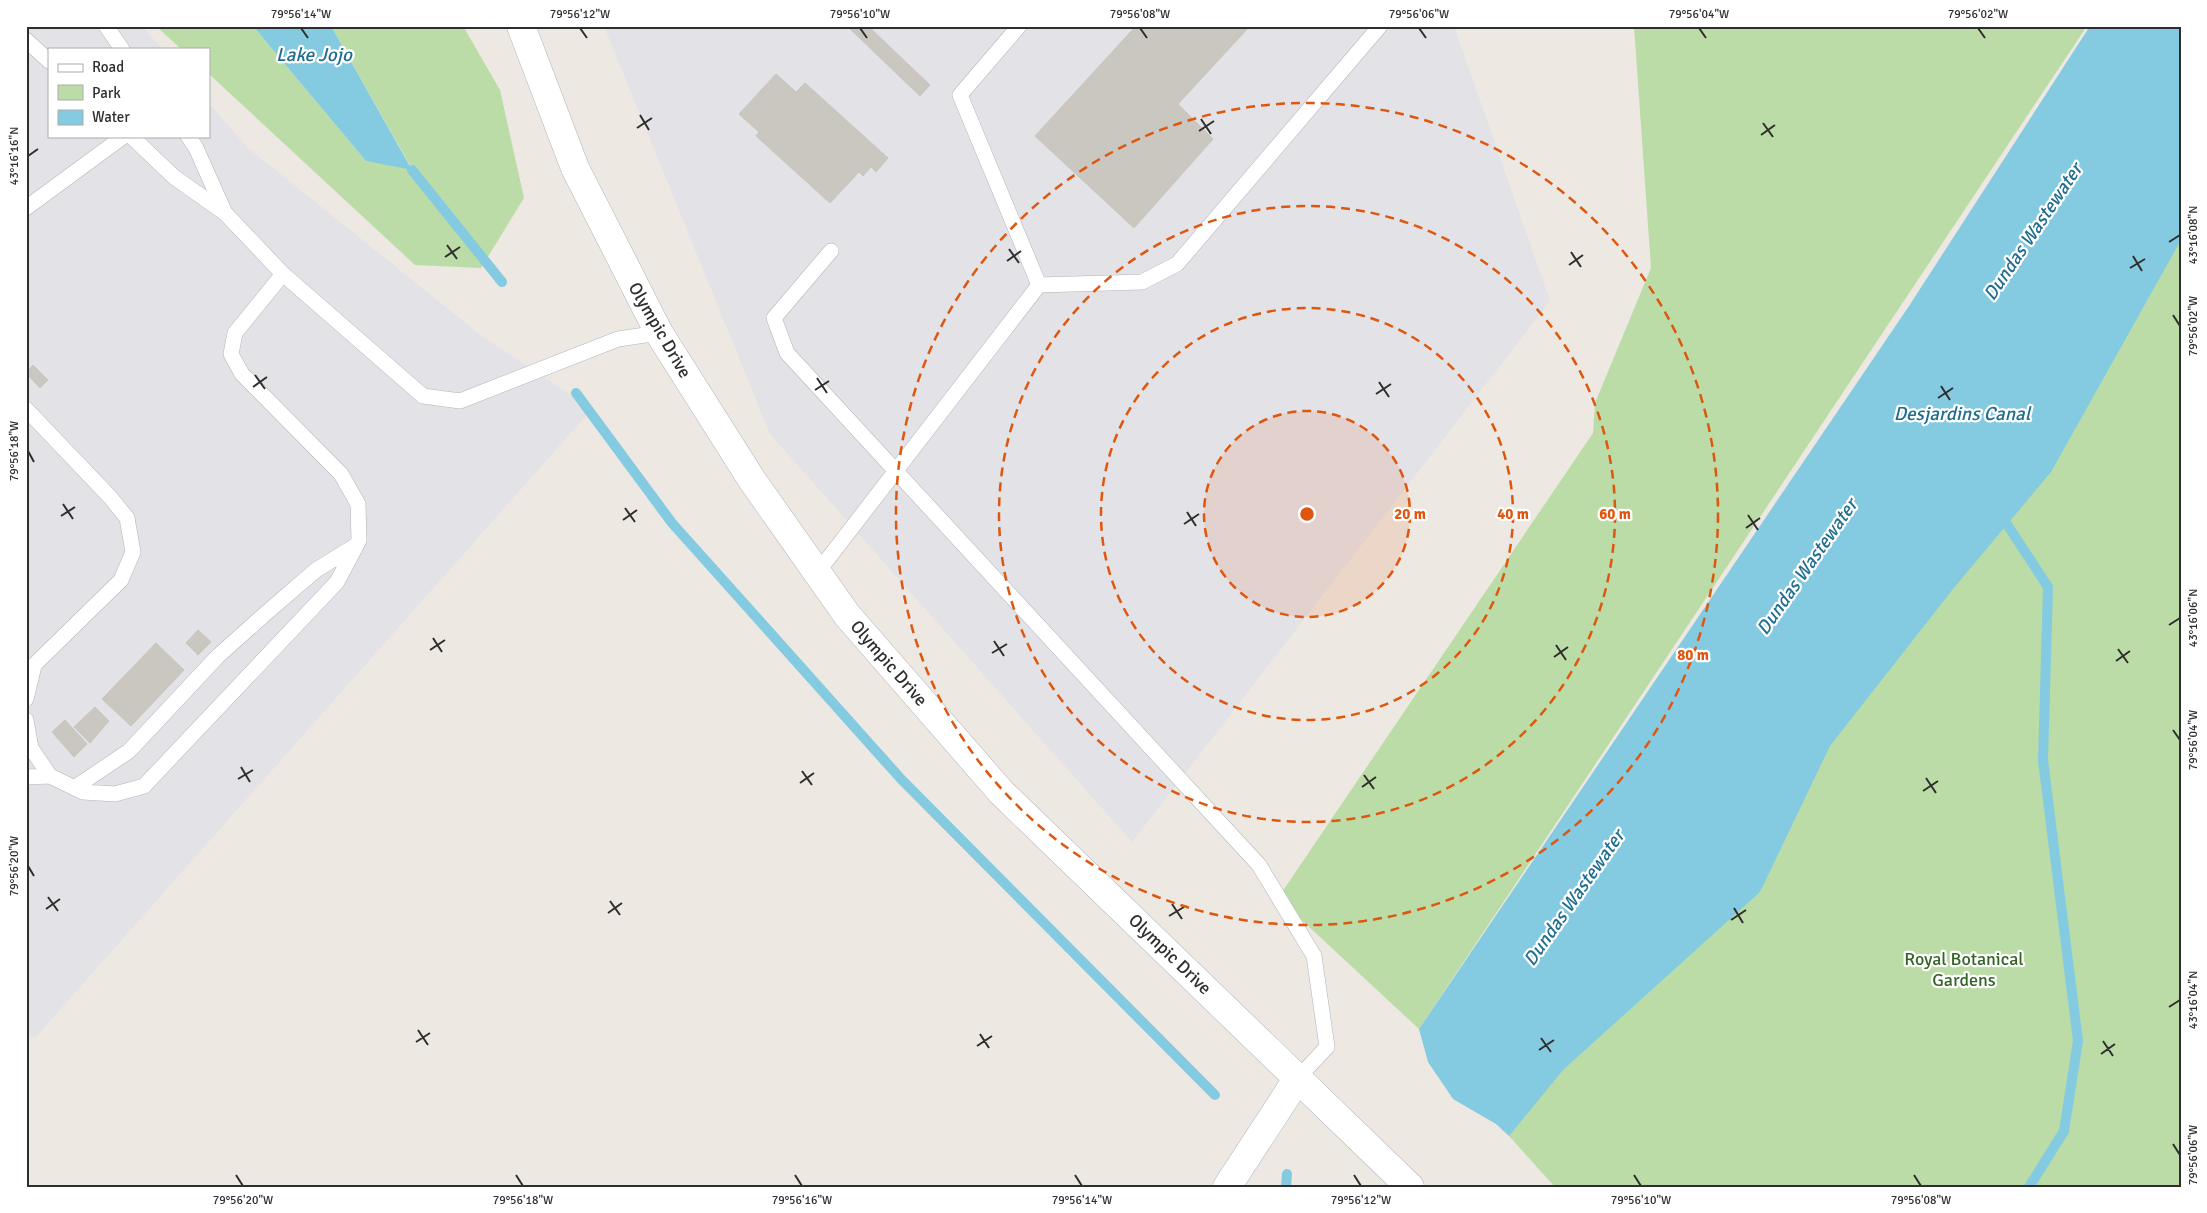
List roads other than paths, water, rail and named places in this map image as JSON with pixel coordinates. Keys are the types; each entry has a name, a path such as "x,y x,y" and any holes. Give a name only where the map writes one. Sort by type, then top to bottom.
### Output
{"main road":[{"name":"Olympic Drive","path":"521,26 575,168 659,332 752,480 847,615 1001,792 1410,1187"},
{"path":"1226,1187 1298,1078"}],"lane":[{"path":"106,26 121,48"},
{"path":"1019,26 960,95 1039,285"},
{"path":"1039,285 1142,282 1177,264 1380,26"},
{"path":"26,40 48,59"},
{"path":"26,208 121,138"},
{"path":"133,138 174,177 224,213 283,274 423,396 460,401 618,339 659,332"},
{"path":"189,138 196,148 224,213"},
{"path":"831,251 774,318 787,353 1258,865 1314,956 1327,1047 1298,1078"},
{"path":"26,777 50,776 83,792 115,794 144,786 337,582 356,546 359,540 358,504 342,474 242,374 231,354 235,333 283,274"},
{"path":"818,573 1039,285"},
{"path":"26,409 110,497 127,518 132,552 121,580 30,670 26,699"},
{"path":"74,788 129,751 218,656 316,570 356,546"},
{"path":"26,720 31,748 50,776"}],"water":[{"name":"Lake Jojo","path":"253,26 331,26 412,170 366,161"},
{"name":"Desjardins Canal","path":"2090,26 2181,26 2181,240 2051,472 1953,589 1830,746 1760,892 1563,1070 1509,1136 1496,1124 1453,1099 1428,1062 1419,1029 1909,306"}],"waterway":[{"path":"412,170 502,282"},
{"path":"576,393 672,523 901,779 1215,1095"},
{"path":"2001,515 2048,587 2043,760 2078,1041 2064,1131 2029,1187"},
{"path":"1286,1187 1287,1174"}],"water label":[{"name":"Dundas Wastewater","path":"2033,232"},
{"name":"Dundas Wastewater","path":"1807,567"},
{"name":"Dundas Wastewater","path":"1574,898"}],"park label":[{"name":"Royal Botanical Gardens","path":"1964,970"}]}
